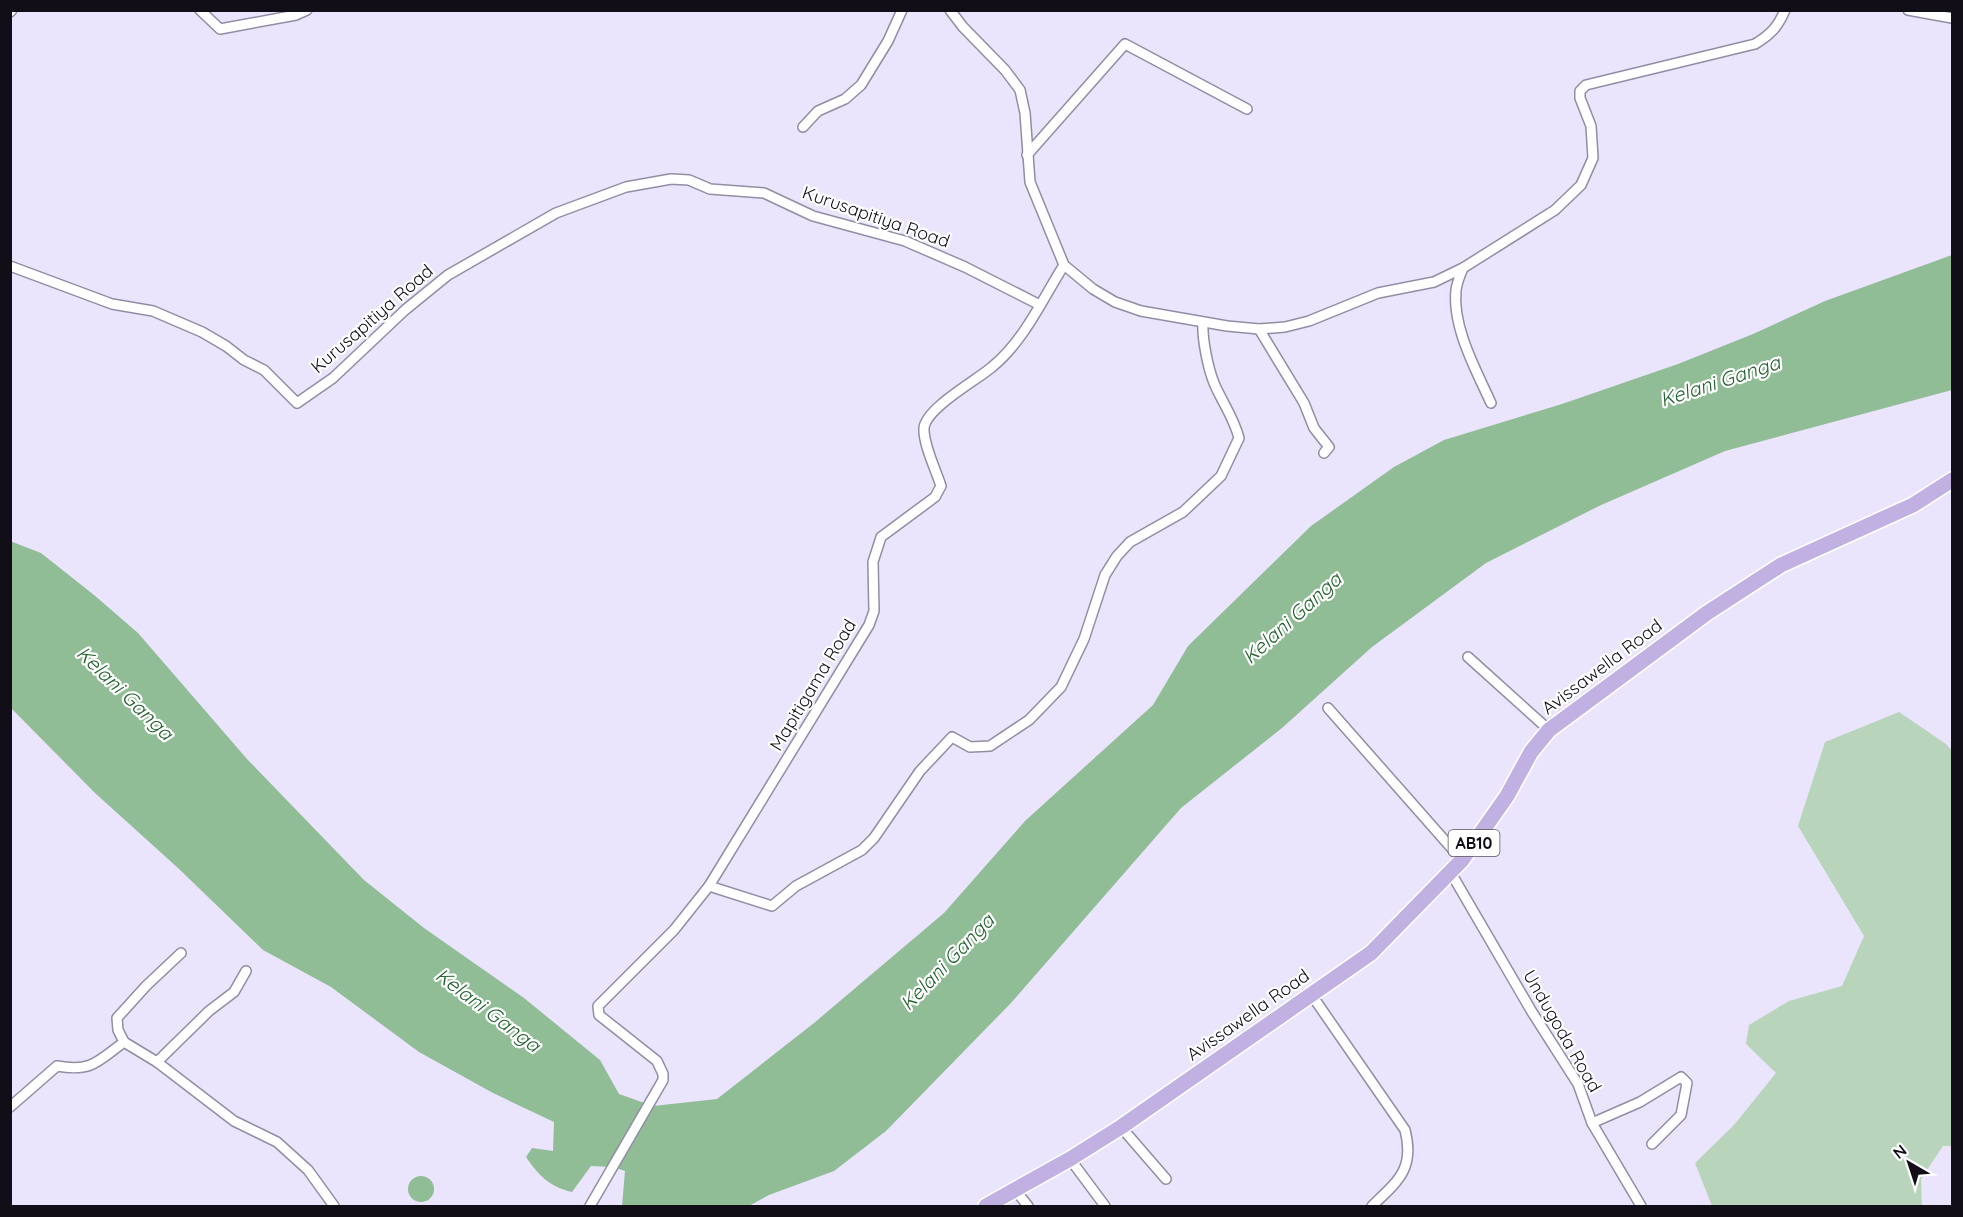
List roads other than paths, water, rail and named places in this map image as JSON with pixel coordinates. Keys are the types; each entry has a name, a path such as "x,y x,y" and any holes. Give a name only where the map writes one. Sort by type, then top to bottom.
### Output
{"main road":[{"name":"Avissawella Road","path":"987,1206 1016,1191 1121,1127 1371,953 1462,860 1507,796 1531,752 1549,730 1707,613 1781,565 1914,505 1953,480"}],"street":[{"path":"200,10 220,29 296,15 308,10"},
{"path":"803,127 818,111 845,99 861,85 888,41 902,10"},
{"path":"950,10 963,27 1005,70 1020,90 1025,113 1030,182 1064,265 1093,289 1115,302 1142,311 1203,323 1258,329 1285,327 1309,321 1378,293 1434,282 1463,268 1555,210 1581,186 1593,158 1591,126 1580,98 1580,91 1586,85 1755,44 1778,26 1785,10"},
{"path":"1908,10 1953,18"},
{"path":"1028,155 1125,44 1247,109"},
{"name":"Kurusapitiya Road","path":"10,266 112,304 153,311 202,332 244,360 264,370 297,403 333,378 405,310 448,274 556,213 626,187 671,179 689,180 710,189 764,193 813,216 905,242 965,267 1040,305"},
{"name":"Mapitigama Road","path":"590,1206 663,1080 663,1074 657,1061 599,1015 598,1006 674,930 709,886 869,625 874,611 873,562 881,537 935,497 941,486 926,441 924,427 932,413 993,366 1015,345 1064,265"},
{"path":"1463,268 1456,290 1457,311 1465,344 1491,403"},
{"path":"709,886 772,906 796,886 862,850 874,838 920,771 952,737 970,747 990,746 1029,720 1061,687 1084,639 1105,575 1117,556 1130,542 1183,512 1221,476 1239,438 1236,425 1214,381 1202,332 1203,323"},
{"path":"1258,329 1304,403 1314,428 1329,447 1323,453"},
{"path":"1468,657 1549,730"},
{"path":"1328,708 1462,860"},
{"name":"Undugoda Road","path":"1451,873 1532,1012 1578,1084 1593,1123 1641,1206"},
{"path":"181,953 117,1018 118,1030 124,1042 157,1062 234,1121 277,1142 308,1170 334,1206"},
{"path":"157,1062 209,1011 234,992 246,971"},
{"path":"1311,994 1405,1130 1409,1147 1408,1161 1402,1175 1372,1206"},
{"path":"10,1107 57,1066 76,1069 93,1065 124,1042"},
{"path":"1593,1123 1640,1102 1681,1077 1687,1083 1681,1115 1652,1144"},
{"path":"1121,1127 1166,1179"},
{"path":"1070,1159 1105,1206"},
{"path":"1016,1191 1028,1206"}],"water":[{"name":"Kelani Ganga","path":"1952,255 1952,390 1725,451 1599,506 1486,563 1372,647 1282,728 1181,808 1011,1003 886,1131 834,1171 769,1195 749,1206 622,1206 625,1171 613,1167 591,1166 572,1192 551,1183 540,1175 526,1157 532,1148 553,1151 554,1122 493,1093 419,1052 331,987 263,950 178,868 95,793 11,708 10,541 41,553 138,633 247,759 364,880 424,928 524,998 600,1060 619,1094 653,1106 717,1099 814,1023 944,913 1025,821 1153,705 1188,646 1311,526 1394,467 1444,440 1562,404 1678,364 1753,334 1825,301"},
{"path":"421,1176 430,1180 434,1189 430,1198 421,1202 412,1198 408,1189 412,1180"}]}
